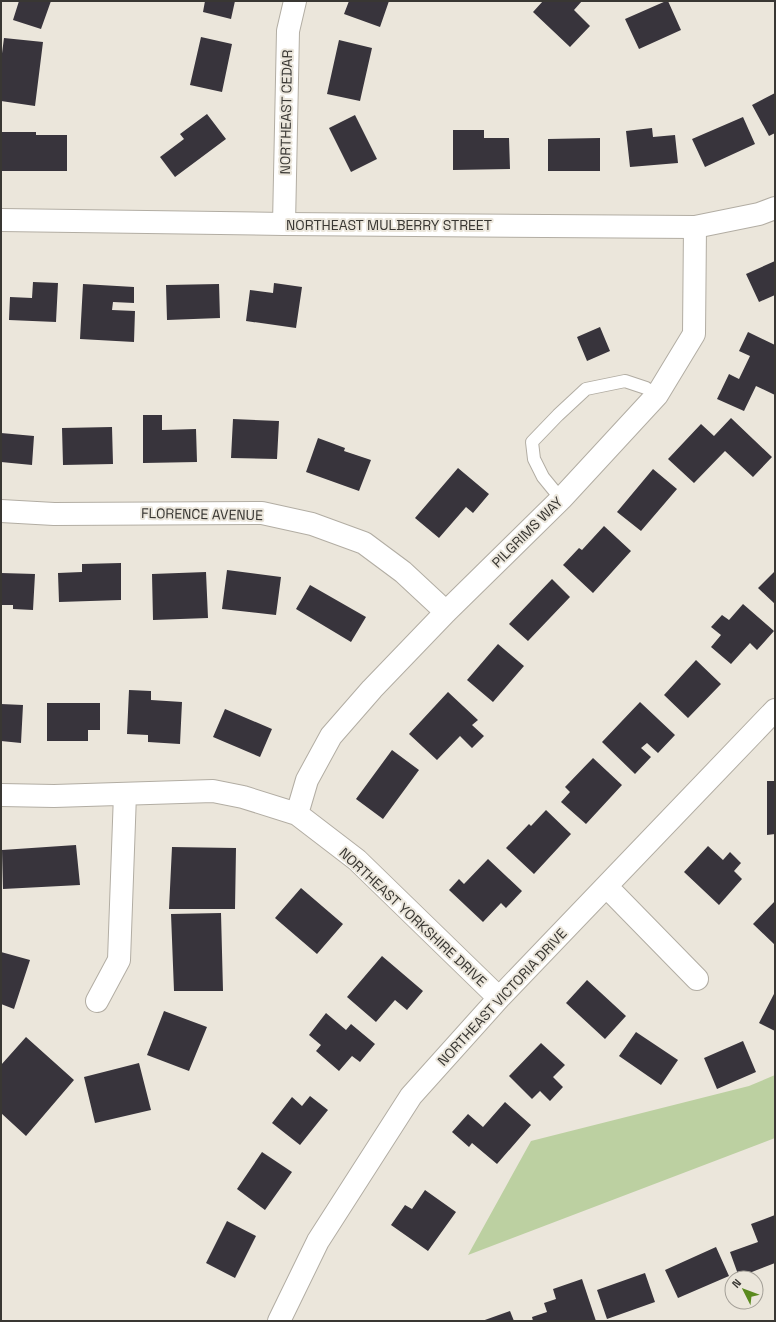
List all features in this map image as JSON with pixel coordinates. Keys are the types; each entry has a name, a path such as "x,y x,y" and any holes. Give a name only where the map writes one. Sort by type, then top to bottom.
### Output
{"street":[{"name":"NORTHEAST CEDAR","path":"284,224 288,31 295,1"},
{"name":"NORTHEAST MULBERRY STREET","path":"1,220 695,227 759,214 775,208"},
{"name":"PILGRIMS WAY","path":"297,814 307,780 331,736 372,690 446,612 561,499 657,395 694,334 695,227"},
{"name":"FLORENCE AVENUE","path":"1,512 54,514 262,513 312,524 364,543 403,572 446,612"},
{"name":"NORTHEAST VICTORIA DRIVE","path":"279,1321 318,1241 411,1096 499,998 775,710"},
{"name":"NORTHEAST YORKSHIRE DRIVE","path":"1,795 54,796 213,791 243,796 297,814 357,860 499,998"},
{"path":"97,1001 120,960 125,794"},
{"path":"607,887 697,979"}],"lane":[{"path":"561,499 543,477 534,459 532,442 586,389 625,381 646,388 657,395"}],"green space":[{"path":"775,1075 775,1138 468,1255 531,1141 749,1086"}],"building":[{"path":"19,1 51,1 41,29 13,20"},
{"path":"205,1 235,1 231,19 203,12"},
{"path":"349,1 389,1 380,27 344,14"},
{"path":"543,1 582,1 574,10 590,26 570,47 533,12"},
{"path":"668,1 681,30 639,49 625,19"},
{"path":"201,37 232,44 222,92 190,85"},
{"path":"4,38 43,42 35,106 1,101 1,61"},
{"path":"339,40 372,48 360,101 327,94"},
{"path":"775,93 775,133 769,136 752,105"},
{"path":"207,114 226,139 175,177 160,157 184,139 180,134"},
{"path":"355,115 377,159 351,172 329,128"},
{"path":"743,117 755,144 705,167 692,139"},
{"path":"652,128 653,137 675,135 678,163 630,167 626,131"},
{"path":"453,130 484,130 484,138 509,138 510,169 453,170"},
{"path":"1,132 36,132 36,135 67,135 67,171 1,171"},
{"path":"600,138 600,171 548,171 548,139"},
{"path":"775,261 775,295 759,302 746,274"},
{"path":"33,282 58,283 56,322 9,320 10,297 32,298"},
{"path":"274,283 302,287 296,328 246,321 250,290 273,293"},
{"path":"83,284 134,287 134,303 113,302 112,310 135,311 134,342 80,339"},
{"path":"219,284 220,318 167,320 166,285"},
{"path":"600,327 610,351 587,361 577,337"},
{"path":"748,332 775,345 775,395 756,386 744,411 717,399 729,374 739,379 750,356 739,351"},
{"path":"143,415 162,415 162,430 196,429 197,462 143,463"},
{"path":"731,418 772,457 753,477 725,451 694,483 668,459 701,424 714,436"},
{"path":"233,419 279,421 277,459 231,458"},
{"path":"112,427 113,464 63,465 62,428"},
{"path":"1,433 34,436 32,465 1,462"},
{"path":"318,438 345,448 344,451 371,460 359,491 306,472"},
{"path":"458,468 489,494 473,513 466,507 439,538 415,518"},
{"path":"653,469 677,489 641,531 617,512"},
{"path":"604,526 631,551 593,593 563,565 579,548 582,550"},
{"path":"121,563 121,600 59,602 58,573 82,572 82,564"},
{"path":"227,570 281,577 276,615 222,609"},
{"path":"775,571 775,604 758,588"},
{"path":"206,572 208,618 153,620 152,574"},
{"path":"1,573 35,574 33,610 13,609 13,605 1,605"},
{"path":"552,579 570,597 528,641 509,624"},
{"path":"310,585 366,617 351,642 296,609"},
{"path":"743,604 774,631 757,650 750,643 731,664 711,647 721,635 711,627 722,615 729,620"},
{"path":"498,644 524,666 493,702 467,680"},
{"path":"696,660 721,684 688,718 664,695"},
{"path":"129,690 151,691 151,700 182,702 180,744 148,742 148,735 127,734"},
{"path":"448,692 478,720 472,725 484,736 472,748 460,736 437,760 409,734"},
{"path":"640,702 675,735 658,753 647,743 641,748 651,757 635,774 602,742"},
{"path":"47,703 100,703 100,730 88,730 88,741 47,741"},
{"path":"1,704 23,705 21,743 1,741"},
{"path":"225,709 272,729 260,757 213,737"},
{"path":"392,750 419,770 383,819 356,799"},
{"path":"593,758 622,785 586,824 561,802 570,792 565,787"},
{"path":"767,781 775,781 775,834 767,835"},
{"path":"546,810 571,834 534,874 506,848 529,824 531,826"},
{"path":"76,845 80,885 3,889 2,850"},
{"path":"708,846 723,860 730,852 741,863 734,871 742,879 719,905 684,872"},
{"path":"172,847 236,848 235,909 169,909"},
{"path":"488,859 522,891 506,908 501,903 483,922 449,890 459,879 464,884"},
{"path":"301,888 343,924 317,954 275,918"},
{"path":"775,901 775,945 753,924"},
{"path":"221,913 223,991 174,991 171,914"},
{"path":"1,952 30,960 14,1009 1,1004"},
{"path":"382,956 423,991 407,1010 395,1000 376,1022 347,997"},
{"path":"587,980 626,1016 605,1039 566,1003"},
{"path":"775,992 775,1031 759,1023"},
{"path":"164,1011 207,1027 189,1071 147,1055"},
{"path":"326,1013 346,1030 351,1024 375,1044 360,1062 352,1056 339,1071 316,1051 321,1045 309,1035"},
{"path":"636,1032 678,1060 661,1085 619,1056"},
{"path":"26,1037 74,1080 26,1136 1,1113 1,1065"},
{"path":"743,1041 756,1072 717,1089 704,1058"},
{"path":"541,1043 565,1065 553,1077 563,1087 550,1101 540,1091 532,1099 509,1076"},
{"path":"139,1063 151,1110 95,1123 84,1077"},
{"path":"310,1096 328,1110 300,1145 272,1123 292,1097 302,1106"},
{"path":"505,1102 531,1125 497,1164 472,1143 469,1147 452,1132 468,1114 483,1127"},
{"path":"262,1152 292,1172 265,1210 237,1189"},
{"path":"425,1190 456,1212 428,1251 391,1225 405,1205 412,1209"},
{"path":"775,1215 775,1263 757,1270 736,1270 730,1252 758,1242 751,1224"},
{"path":"227,1221 256,1236 235,1278 206,1263"},
{"path":"716,1247 726,1270 724,1270 724,1278 678,1298 665,1270"},
{"path":"645,1273 655,1302 607,1319 597,1290"},
{"path":"582,1279 596,1321 533,1321 532,1317 547,1312 544,1303 556,1299 553,1289"},
{"path":"510,1311 514,1321 482,1321"}]}
